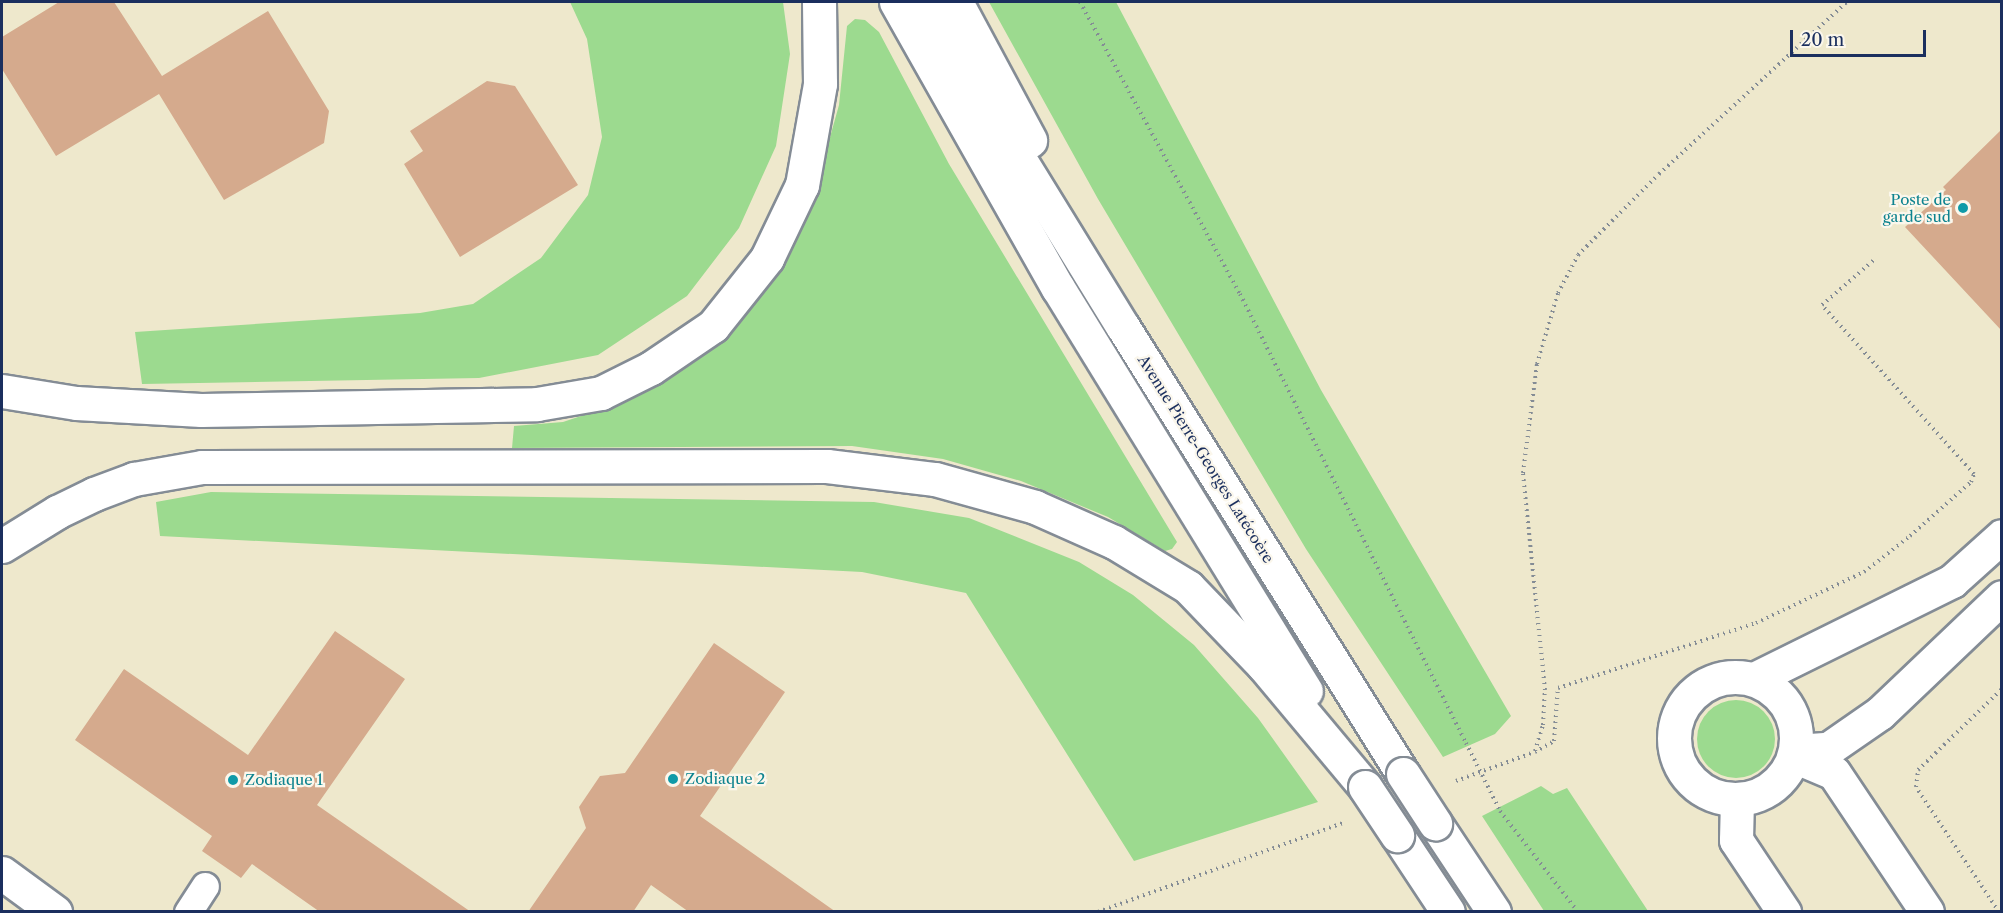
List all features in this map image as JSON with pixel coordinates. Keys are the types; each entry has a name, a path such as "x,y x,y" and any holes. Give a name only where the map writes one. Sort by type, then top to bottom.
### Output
{"main road":[{"path":"2,391 76,403 201,410 537,404 601,393 651,368 712,326 767,258 802,185 820,84 819,2"},
{"path":"897,2 1058,288 1365,787 1448,912"},
{"name":"Avenue Pierre-Georges Latécoère","path":"926,2 945,38 1123,327 1403,774 1494,912"},
{"path":"956,2 1005,90 1123,327"},
{"path":"2,546 57,512 94,494 134,479 202,467 827,466 935,479 1035,507 1114,542 1188,587 1264,666 1365,787"},
{"path":"1754,679 1952,581 2001,536"},
{"path":"1795,754 1828,749 1880,712 2001,597"},
{"path":"1733,676 1754,679 1770,687 1783,699 1792,715 1796,733 1795,754 1785,773 1773,787 1755,795 1737,799 1711,794 1689,778 1680,763 1674,746 1675,727 1682,707 1695,692 1712,680 1733,676"},
{"path":"1795,754 1834,772 1927,912"},
{"path":"1737,799 1736,840 1784,912"},
{"path":"2,873 55,912"}],"lane":[{"path":"188,912 205,886"}],"path":[{"path":"1080,2 1240,294 1500,811 1578,912"},
{"path":"1535,752 1543,725 1545,690 1523,473 1537,364 1558,293 1578,255 1659,174 1847,2"},
{"path":"1447,785 1535,752 1554,741 1558,688 1756,624 1864,572 1910,536 1971,482 1974,474 1822,305 1874,260"},
{"path":"1999,912 1916,788 1918,770 2001,689"},
{"path":"1098,912 1348,821"}],"green space":[{"path":"570,2 783,2 790,54 776,146 739,228 687,296 598,355 479,378 142,384 135,332 420,313 473,304 541,258 588,195 602,137 587,39"},
{"path":"989,2 1116,2 1321,390 1511,716 1495,734 1443,757 1306,549 1098,199"},
{"path":"855,19 865,20 879,32 949,164 1177,542 1172,549 1165,551 1108,517 1021,481 943,459 852,446 512,448 514,426 563,422 617,404 686,366 744,313 815,191 839,105 847,26"},
{"path":"211,492 874,502 969,518 1079,562 1133,595 1194,645 1258,718 1318,802 1134,861 966,593 862,572 160,536 156,502"},
{"path":"1736,700 1751,703 1764,711 1772,724 1775,739 1772,754 1764,767 1751,775 1736,778 1721,775 1708,767 1700,754 1697,739 1700,724 1708,711 1721,703"},
{"path":"1541,786 1553,794 1567,788 1648,911 1544,911 1482,816"}],"building":[{"path":"59,2 114,2 162,76 268,11 329,111 324,143 224,200 159,94 56,156 2,69 2,37"},
{"path":"487,81 515,86 578,185 460,257 404,164 423,151 410,131"},
{"name":"Poste de garde sud","path":"2001,130 2001,330 1905,227 1946,190 1943,187"},
{"name":"Zodiaque 1","path":"335,631 405,679 317,805 471,912 320,912 252,864 241,878 202,851 212,836 75,740 124,669 248,755"},
{"name":"Zodiaque 2","path":"714,643 785,692 700,816 836,912 689,912 651,885 633,912 528,912 586,828 579,807 600,776 625,773"}],"place":[{"name":"Poste de garde sud","path":"1963,208"},
{"name":"Zodiaque 2","path":"673,779"},
{"name":"Zodiaque 1","path":"233,780"}]}
